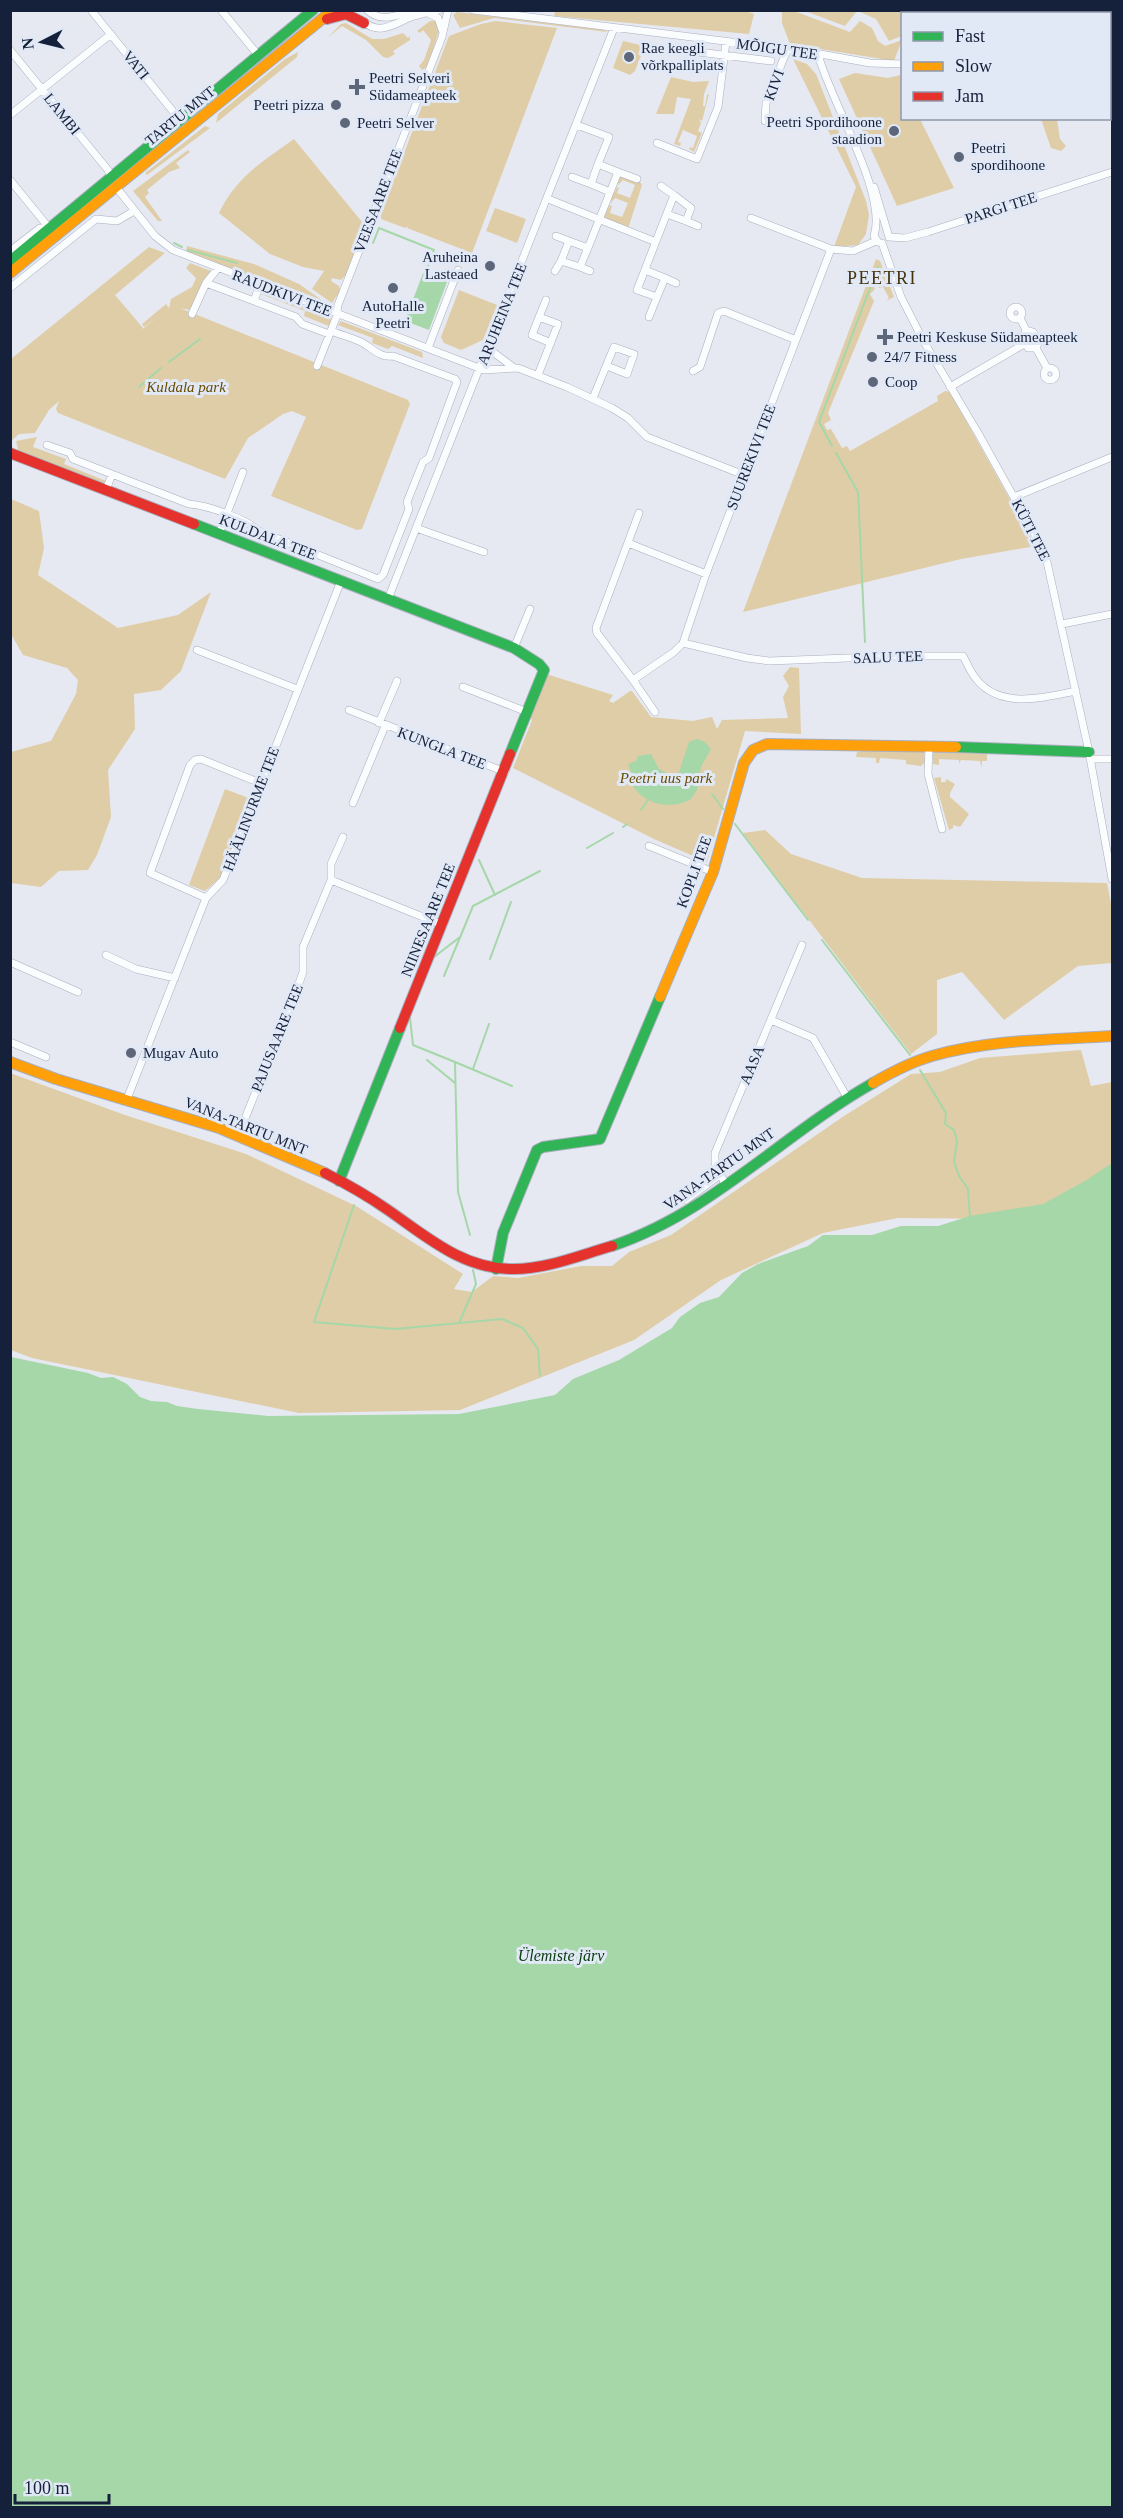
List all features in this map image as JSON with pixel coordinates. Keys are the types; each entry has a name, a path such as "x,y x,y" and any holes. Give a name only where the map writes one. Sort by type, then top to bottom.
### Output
{"main road":[{"name":"TARTU MNT","path":"10,273 114,183 180,120 313,10"},
{"name":"TARTU MNT","path":"10,261 114,183 333,10"},
{"path":"315,25 346,12 364,22"},
{"name":"KULDALA TEE","path":"10,453 514,648 539,664 544,670"},
{"name":"NIINESAARE TEE","path":"339,1181 544,670"},
{"name":"KOPLI TEE","path":"496,1269 503,1233 537,1150 543,1147 600,1139 713,872 744,763 749,753 767,744 928,747 1090,756"},
{"name":"VANA-TARTU MNT","path":"10,1062 197,1120 238,1136 339,1181 382,1206 452,1253 469,1262 496,1269 536,1268 630,1240 676,1219 726,1186 810,1122 896,1071 933,1055 999,1045 1113,1036"}],"street":[{"name":"VATI","path":"91,10 180,120"},
{"path":"220,10 258,56"},
{"path":"355,10 370,27 380,29 439,10"},
{"path":"367,10 376,17 384,18 412,10"},
{"name":"VEESAARE TEE","path":"318,366 337,314 338,305 442,37 448,10"},
{"name":"MÕIGU TEE","path":"473,10 818,54 870,63 901,63"},
{"path":"425,13 438,18 441,22 442,37"},
{"name":"ARUHEINA TEE","path":"388,599 489,349 614,28"},
{"path":"10,115 111,34"},
{"path":"657,143 697,159 718,107 726,42"},
{"name":"LAMBI","path":"10,50 108,170 114,183"},
{"path":"682,50 771,61"},
{"name":"KIVI","path":"765,121 766,103 787,50"},
{"path":"818,54 864,173 875,207 877,230 874,236 879,242"},
{"path":"577,125 609,137 591,184"},
{"path":"598,164 637,179"},
{"path":"580,267 618,172"},
{"name":"PARGI TEE","path":"877,230 905,238 1113,172"},
{"path":"751,218 831,249 853,252 879,242 888,234 880,201 870,178 864,173"},
{"path":"572,177 610,192"},
{"path":"10,180 50,229"},
{"name":"RAUDKIVI TEE","path":"114,183 134,211 164,245 481,369"},
{"path":"661,186 691,208 686,221"},
{"path":"657,297 637,290 674,195"},
{"path":"548,199 656,242"},
{"path":"10,288 96,219 117,221 134,211"},
{"path":"667,214 698,226"},
{"path":"10,251 40,228 50,229"},
{"path":"46,244 50,229"},
{"path":"556,236 588,248"},
{"path":"555,271 568,241"},
{"name":"KÜTI TEE","path":"879,242 901,297 1045,553 1090,756 1113,879"},
{"name":"SUUREKIVI TEE","path":"682,643 706,574 831,249"},
{"path":"561,261 590,271"},
{"path":"192,314 206,283 218,268"},
{"path":"428,348 458,270"},
{"path":"645,270 676,282"},
{"path":"650,317 665,278"},
{"path":"47,445 70,453 73,459 226,515 378,579 383,575 408,509 407,501 423,462 429,458 457,386 455,379 393,356 387,357 369,350 365,344 302,324 296,317 206,283"},
{"path":"254,301 260,284"},
{"path":"546,300 532,335 551,343"},
{"path":"693,371 700,368 718,313 724,311 796,340"},
{"path":"538,375 558,324 539,317"},
{"path":"1020,318 1026,330 1023,338 1028,348 1036,348"},
{"path":"1026,330 1033,332 1038,341 1036,348 1047,369"},
{"path":"950,387 1026,343"},
{"path":"489,349 513,367 593,398 628,418 647,436 744,475"},
{"path":"593,398 607,366"},
{"path":"481,369 513,367"},
{"path":"450,405 464,411"},
{"path":"1014,497 1113,457"},
{"path":"429,458 443,464"},
{"path":"219,534 243,472"},
{"path":"106,490 112,474"},
{"path":"164,512 169,496"},
{"path":"639,513 596,628 597,633 655,712"},
{"path":"417,528 484,552"},
{"path":"400,531 413,537"},
{"path":"628,543 706,574"},
{"path":"290,562 296,546"},
{"name":"HÄÄLINURME TEE","path":"127,1100 206,898 223,880 297,689 349,567"},
{"path":"514,648 530,609"},
{"path":"1062,624 1113,614"},
{"path":"633,680 674,652 682,643"},
{"name":"SALU TEE","path":"682,643 768,661 963,656 971,672 981,684 1010,699 1030,700 1076,691"},
{"path":"197,650 297,689"},
{"name":"KUNGLA TEE","path":"382,724 396,681"},
{"path":"463,687 527,712"},
{"name":"KUNGLA TEE","path":"349,710 505,772"},
{"path":"353,803 382,724"},
{"path":"928,747 928,774 942,829"},
{"name":"KOPLI TEE","path":"1090,756 1113,759"},
{"path":"206,898 150,873 190,765 195,760 201,759 260,783"},
{"name":"PAJUSAARE TEE","path":"238,1136 303,972 303,947 331,880 332,864 343,837"},
{"path":"650,846 713,872"},
{"path":"331,880 443,925"},
{"name":"AASA","path":"726,1186 715,1163 715,1153 802,945"},
{"path":"106,955 136,969 175,978"},
{"path":"10,962 78,992"},
{"path":"771,1020 813,1038 848,1099"},
{"path":"10,1042 46,1057"},
{"path":"686,1200 720,1175"}],"green space":[{"path":"743,10 754,14 749,34 554,16 555,11"},
{"path":"857,10 845,26 805,11"},
{"path":"782,11 794,11 850,32 860,21 872,28 878,41 885,46 901,40 901,43 894,61 790,44 782,23"},
{"path":"858,11 993,11 901,12 901,36 889,41 876,19"},
{"path":"457,12 607,32 494,18 460,28 453,15"},
{"path":"430,21 436,21 439,31 427,67 422,70 419,66 424,60 431,40 423,30 420,33 417,31"},
{"path":"496,21 557,28 472,253 407,228 408,226 405,228 381,219 381,213 449,36"},
{"path":"346,23 372,39 384,39 403,33 408,38 410,36 410,40 393,51 395,54 388,58 383,57 366,40 342,26 327,38 341,24"},
{"name":"Rae keegli võrkpalliplats","path":"623,41 645,46 635,71 630,75 613,68"},
{"path":"298,52 297,57 216,123 218,114 285,59"},
{"path":"793,59 807,64 816,74 866,201 869,215 866,234 858,245 834,247 856,187"},
{"name":"Peetri Spordihoone staadion","path":"855,73 888,78 900,75 901,120 920,120 954,188 897,206 839,79"},
{"path":"671,77 693,82 709,81 704,94 703,106 709,94 702,121 699,119 701,123 698,131 702,133 694,152 689,149 693,148 697,136 683,130 678,142 681,143 680,146 674,144 691,99 677,97 674,114 656,114"},
{"path":"1041,120 1057,120 1060,139 1066,146 1061,151 1051,148"},
{"path":"205,126 210,128 147,175 145,173"},
{"path":"294,139 362,222 356,253 350,268 341,280 332,278 331,281 339,286 340,291 332,303 312,289 324,271 303,267 270,254 219,213 234,189 251,171"},
{"path":"188,150 190,152 176,163 180,168 169,172 147,190 149,193 145,197 162,221 158,221 133,191"},
{"path":"619,176 640,182 642,185 628,229 603,218 610,205 612,206 610,213 622,217 628,203 615,198 611,203 613,191 615,192 617,187 619,188 617,193 630,198 635,185 623,180 618,185"},
{"path":"495,208 526,219 517,243 486,231"},
{"path":"187,246 254,264 299,284 329,305 186,252"},
{"name":"Kuldala park","path":"149,247 165,253 115,295 143,328 141,330 157,318 144,327 142,324 166,304 169,308 171,299 192,287 196,278 186,268 190,263 211,271 190,310 180,308 408,400 410,404 362,529 357,530 271,496 306,417 292,411 283,414 248,438 225,479 58,413 56,409 59,401 49,410 35,433 19,434 11,441 11,359"},
{"path":"876,259 880,261 894,297 886,301 889,298 883,287 879,288 876,283 873,285 875,289 870,294 874,301 828,413 831,420 824,424 827,430 831,429 842,448 847,446 850,451 938,401 937,396 945,391 950,392 1036,546 961,559 743,612"},
{"path":"459,290 497,305 483,340 461,350 444,343 441,337"},
{"path":"263,291 329,316 331,320 329,326 304,316 305,311 261,294"},
{"path":"341,321 422,352 423,358 392,346 388,349 372,343 373,338 338,325"},
{"path":"37,437 33,447 66,459 64,464 106,481 103,483 19,453 16,441"},
{"path":"11,499 39,511 44,548 38,575 118,628 178,615 211,592 181,671 161,690 134,694 135,729 108,770 111,817 97,855 88,870 59,871 41,887 11,883 11,752 51,741 76,694 78,680 67,668 23,655 11,634"},
{"name":"Peetri uus park","path":"790,667 799,668 801,734 745,731 707,862 654,839 513,768 532,720 530,717 546,674 613,695 609,701 613,703 632,691 651,717 693,721 712,717 717,729 722,720 788,718 783,697 789,686 783,676"},
{"path":"870,750 924,752 925,762 921,766 906,764 906,760 880,758 879,763 876,763 876,758 856,757 857,752"},
{"path":"935,752 987,754 987,761 982,761 982,768 980,761 961,760 959,764 959,760 939,759 939,765 933,764"},
{"path":"941,777 941,782 946,782 946,779 955,784 950,797 969,814 960,827 953,825 953,828 949,830 934,778"},
{"path":"225,789 251,799 221,877 205,891 189,885"},
{"path":"765,830 791,854 862,878 1107,883 1112,909 1112,963 1078,966 1004,1020 962,972 937,980 937,1034 911,1054 743,833"},
{"path":"1081,1050 1091,1086 1112,1082 1112,1175 1026,1219 898,1218 823,1233 721,1280 634,1340 460,1410 299,1413 32,1358 11,1350 10,1073 125,1115 246,1154 356,1206 463,1274 454,1289 472,1292 493,1276 518,1278 581,1266 612,1266 629,1252 671,1235 844,1116 911,1074 940,1072 980,1058"}],"water":[{"path":"423,273 447,282 429,330 405,321"},
{"path":"697,739 705,742 711,749 701,767 697,790 691,799 673,805 664,805 640,794 629,779 632,774 628,764 636,761 638,756 651,754 659,769 672,776 679,772 689,742"},
{"name":"Ülemiste järv","path":"1112,1163 1112,2507 11,2507 11,1357 88,1373 101,1378 113,1377 127,1384 140,1397 198,1409 268,1416 459,1414 555,1395 573,1379 619,1360 672,1328 680,1317 700,1303 719,1297 742,1273 758,1264 808,1246 823,1235 872,1235 901,1226 938,1226 970,1216 1043,1204"}],"waterway":[{"path":"373,243 379,228 434,250 425,274"},
{"path":"174,243 182,247"},
{"path":"188,250 237,263"},
{"path":"832,446 819,422 878,267"},
{"path":"169,362 200,339"},
{"path":"139,387 161,368"},
{"path":"836,453 858,492 865,642"},
{"path":"698,778 702,782"},
{"path":"712,794 723,809"},
{"path":"641,810 648,800"},
{"path":"623,827 627,824"},
{"path":"735,824 808,920"},
{"path":"587,848 613,833"},
{"path":"479,860 495,895"},
{"path":"444,976 473,906 540,871"},
{"path":"490,959 511,902"},
{"path":"434,957 460,937"},
{"path":"822,940 910,1055"},
{"path":"410,1018 413,1045 455,1062 458,1192 470,1235"},
{"path":"473,1069 489,1024"},
{"path":"427,1060 455,1083"},
{"path":"455,1062 512,1086"},
{"path":"920,1070 946,1113 945,1124 954,1130 957,1141 954,1162 959,1176 968,1189 970,1216"},
{"path":"354,1205 314,1322 395,1329 502,1319 523,1328 538,1349 540,1376"},
{"path":"459,1323 476,1284 473,1270"}],"traffic: fast":[{"path":"10,261 313,10"},
{"path":"194,524 514,648 539,664 544,670 510,754"},
{"path":"956,747 1089,752"},
{"path":"496,1269 503,1233 537,1150 543,1147 600,1139 660,997"},
{"path":"339,1181 400,1028"},
{"path":"612,1246 648,1232 682,1214 840,1103 873,1083"}],"traffic: slow":[{"path":"10,273 333,10"},
{"path":"660,997 713,872 744,763 753,750 767,744 956,747"},
{"path":"873,1083 917,1061 954,1050 1021,1041 1112,1036"},
{"path":"10,1062 56,1079 219,1128 325,1173"}],"traffic: jam":[{"path":"327,19 346,14 364,23"},
{"path":"10,453 194,524"},
{"path":"400,1028 510,754"},
{"path":"325,1173 373,1200 447,1250 479,1264 496,1268 526,1268 551,1264 612,1246"}],"place":[{"name":"Rae keegli võrkpalliplats","path":"629,57"},
{"name":"Peetri Selveri Südameapteek","path":"357,87"},
{"name":"Peetri pizza","path":"336,105"},
{"name":"Peetri Selver","path":"345,123"},
{"name":"Peetri Spordihoone staadion","path":"894,131"},
{"name":"Peetri spordihoone","path":"959,157"},
{"name":"Aruheina Lasteaed","path":"490,266"},
{"name":"AutoHalle Peetri","path":"393,288"},
{"name":"Peetri Keskuse Südameapteek","path":"885,337"},
{"name":"24/7 Fitness","path":"872,357"},
{"name":"Coop","path":"873,382"},
{"name":"Mugav Auto","path":"131,1053"}],"district":[{"name":"PEETRI","path":"882,278"}]}
